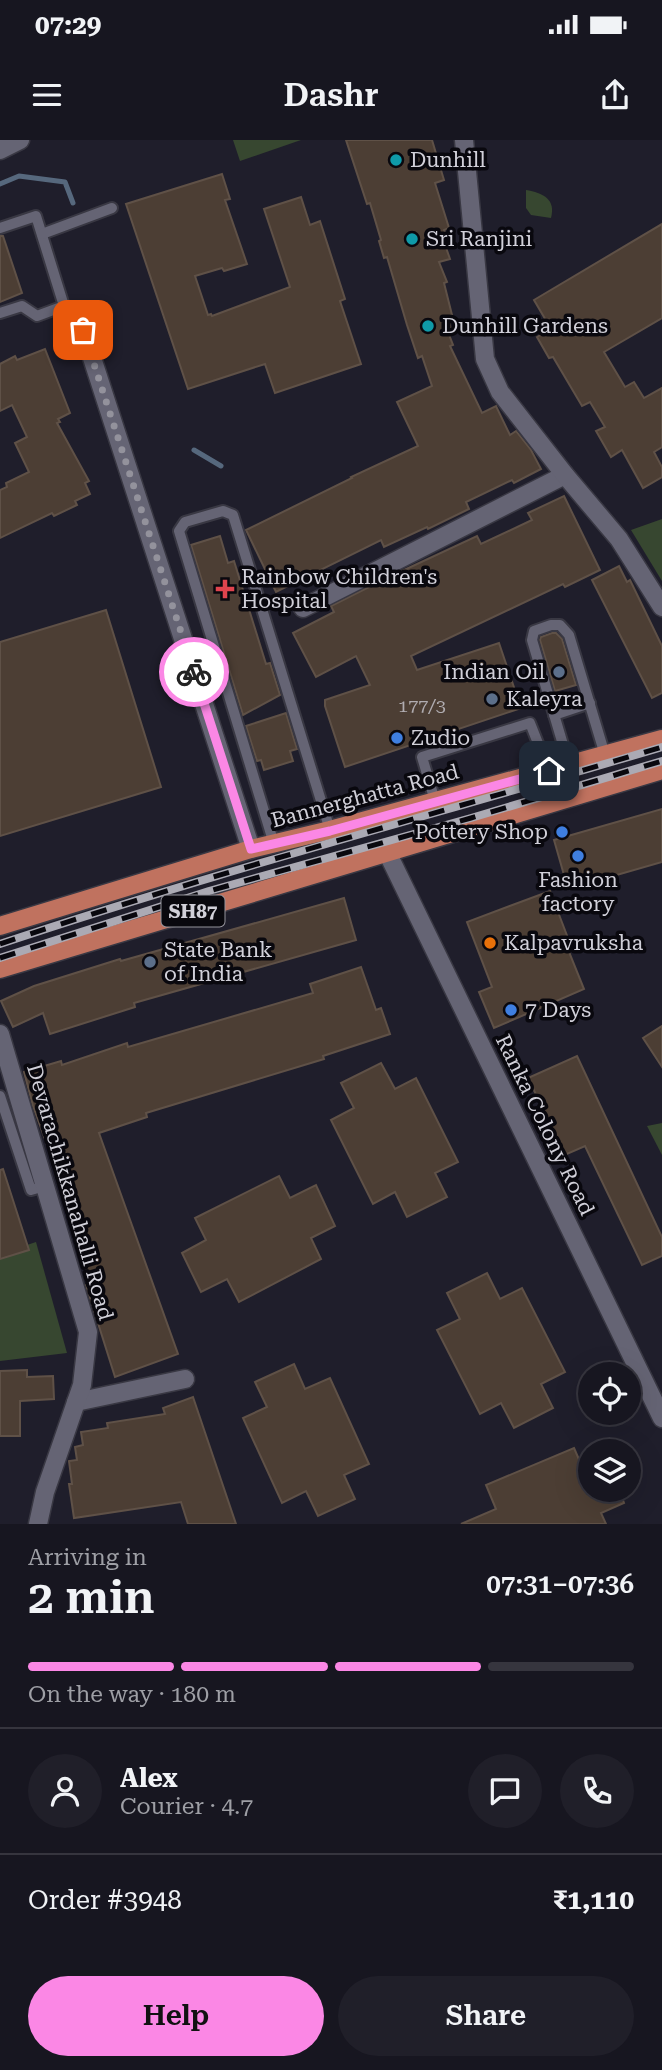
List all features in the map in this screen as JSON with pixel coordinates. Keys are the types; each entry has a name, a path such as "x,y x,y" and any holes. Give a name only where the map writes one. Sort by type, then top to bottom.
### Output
{"main road":[{"name":"Bannerghatta Road","path":"0,926 251,849 330,831 662,739"},
{"name":"SH87","path":"0,969 662,770"}],"street":[{"path":"0,150 19,140"},
{"path":"464,140 485,359 500,392 619,539 662,607"},
{"path":"83,330 251,849"},
{"path":"303,608 565,475"},
{"name":"Ranka Colony Road","path":"387,852 662,1418"},
{"name":"Devarachikkanahalli Road","path":"0,1034 88,1332 82,1385 44,1492 38,1524"},
{"path":"76,1402 186,1379"}],"lane":[{"path":"42,234 112,208"},
{"path":"0,228 36,216 64,306 37,316 22,306 0,313"},
{"path":"274,844 179,531 185,522 223,511 233,515 330,831"},
{"path":"569,765 532,640 534,631 551,625 560,625 567,631 605,755"},
{"path":"554,715 590,703"},
{"path":"435,801 422,757 530,723 549,771"},
{"path":"0,1096 32,1190 45,1186"}],"green space":[{"path":"233,140 301,140 240,161"},
{"path":"526,190 547,198 552,206 551,218 531,215 526,208"},
{"path":"662,519 662,581 631,530"},
{"path":"662,1123 662,1155 647,1126"},
{"path":"36,1242 67,1353 0,1361 0,1254"}],"building":[{"path":"346,140 432,140 444,180 435,183 449,228 444,230 447,238 443,239 450,259 439,262 447,282 444,283 452,315 447,317 452,331 448,332 453,345 450,346 482,413 496,406 510,435 516,431 541,469 466,502 469,509 428,529 427,527 384,547 381,540 276,592 246,530 418,446 397,402 432,386 422,356 418,358 387,257 384,258 370,203 367,204"},
{"path":"222,174 230,199 225,200 247,264 195,276 208,315 212,316 290,287 264,209 301,197 310,225 320,221 345,299 340,301 361,364 275,393 265,364 188,389 126,204"},
{"path":"662,224 662,318 604,352 625,387 634,382 644,398 662,388 662,447 654,452 662,467 662,477 643,488 622,450 611,457 596,431 605,427 590,402 582,406 553,357 549,358 537,337 551,329 534,300"},
{"path":"0,236 3,236 22,293 0,302"},
{"path":"45,349 70,413 58,419 60,422 57,423 89,481 85,483 90,494 75,501 77,505 54,516 52,513 0,538 0,490 7,487 6,483 29,472 15,443 27,437 12,405 0,411 0,364 15,356 17,360"},
{"path":"564,496 600,570 565,587 563,584 411,656 417,670 499,643 521,708 345,767 325,700 370,685 356,656 316,677 293,633 334,612 331,606 387,578 477,536 481,544 532,520 528,513"},
{"path":"220,536 228,563 234,561 266,664 270,663 280,695 243,715 191,545"},
{"path":"619,566 627,582 630,580 662,646 662,693 652,698 592,580"},
{"path":"106,610 161,787 0,836 0,642"},
{"path":"552,633 562,639 576,685 555,691 540,640"},
{"path":"286,713 297,749 290,751 293,761 264,770 261,760 257,761 246,726"},
{"path":"662,809 662,862 568,889 554,840"},
{"path":"550,891 571,946 567,947 584,989 494,1028 479,992 492,987 467,922"},
{"path":"344,898 356,940 134,1003 135,1007 50,1034 43,1013 13,1027 1,1001 34,986 120,959 121,961"},
{"path":"361,967 376,1010 381,1008 390,1034 323,1056 324,1059 146,1113 147,1117 99,1133 178,1354 115,1377 86,1285 91,1283 70,1224 75,1222 33,1106 24,1072 61,1061 62,1065 127,1043 128,1047 313,993 310,984"},
{"path":"662,1026 662,1067 643,1038"},
{"path":"577,1056 662,1237 662,1256 642,1265 585,1146 560,1157 540,1112 544,1111 528,1078"},
{"path":"381,1063 395,1089 416,1078 458,1162 435,1173 447,1197 407,1217 395,1192 373,1204 331,1120 354,1108 341,1083"},
{"path":"3,1169 29,1250 0,1259 0,1170"},
{"path":"279,1176 290,1198 316,1185 335,1226 311,1238 321,1259 239,1302 227,1279 201,1292 182,1253 206,1240 195,1218"},
{"path":"487,1273 500,1299 522,1288 565,1372 541,1384 553,1408 514,1428 501,1403 480,1414 437,1330 460,1319 447,1293"},
{"path":"294,1364 305,1389 330,1378 369,1464 344,1475 355,1499 318,1516 306,1491 282,1503 243,1418 267,1407 255,1382"},
{"path":"27,1370 27,1377 53,1376 54,1399 20,1401 20,1436 0,1436 0,1371"},
{"path":"193,1397 236,1524 188,1524 181,1502 74,1518 69,1461 77,1460 75,1447 83,1445 81,1432 108,1428 107,1423 165,1414 163,1408"},
{"path":"574,1448 578,1457 578,1502 624,1503 601,1513 606,1524 461,1524 496,1509 486,1485"}],"waterway":[{"path":"0,184 19,176 65,182 73,203"},
{"path":"194,450 221,466"}],"railway":[{"path":"0,944 247,867 662,747"},
{"path":"0,958 209,891 471,818 662,761"}],"way so far":[{"path":"83,330 194,672"}],"place":[{"name":"Dunhill","path":"396,160"},
{"name":"Sri Ranjini","path":"412,239"},
{"name":"Dunhill Gardens","path":"428,326"},
{"name":"Rainbow Children's Hospital","path":"225,589"},
{"name":"Indian Oil","path":"559,672"},
{"name":"Kaleyra","path":"492,699"},
{"name":"Zudio","path":"397,738"},
{"name":"Pottery Shop","path":"562,832"},
{"name":"Fashion factory","path":"578,856"},
{"name":"Kalpavruksha","path":"490,943"},
{"name":"State Bank of India","path":"150,962"},
{"name":"7 Days","path":"511,1010"}],"route":[{"path":"194,672 251,849 330,831 549,771"}]}
